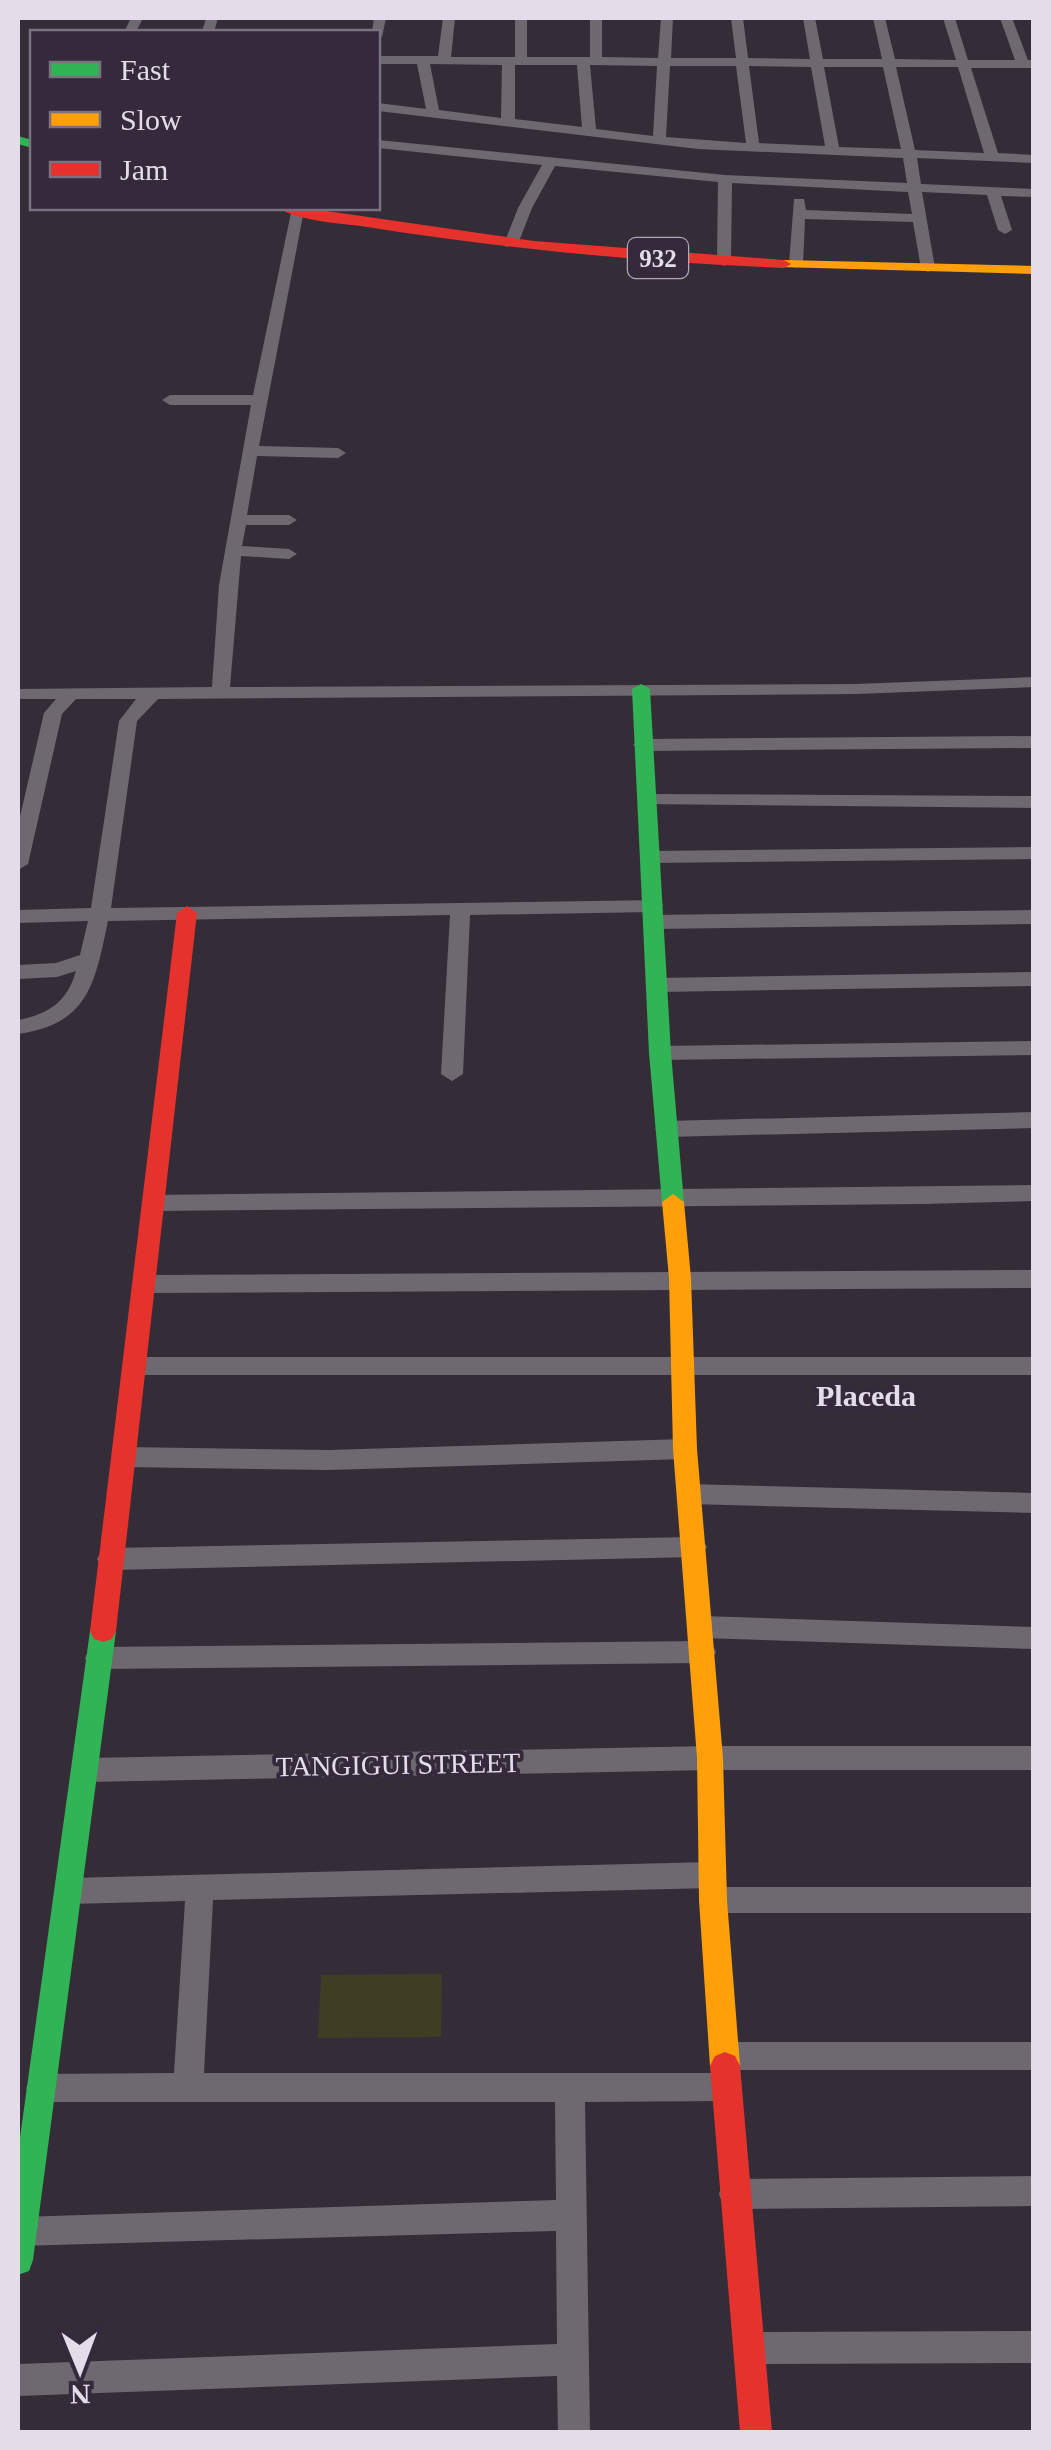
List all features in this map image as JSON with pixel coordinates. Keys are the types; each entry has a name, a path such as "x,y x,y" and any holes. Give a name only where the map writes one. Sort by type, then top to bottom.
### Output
{"street":[{"path":"444,60 449,18"},
{"path":"508,122 520,18"},
{"path":"589,131 590,62 596,18"},
{"path":"659,140 667,18"},
{"path":"736,18 753,147"},
{"path":"810,18 833,150"},
{"path":"878,18 910,153 928,268"},
{"path":"949,18 992,156"},
{"path":"380,60 886,60 1028,64 1006,18"},
{"path":"424,60 433,114"},
{"path":"380,107 677,142 1034,159"},
{"path":"664,174 677,142"},
{"path":"380,148 725,180 1034,194"},
{"path":"511,244 525,208 550,163"},
{"path":"724,262 725,180"},
{"path":"796,264 799,184"},
{"path":"993,192 1005,230"},
{"path":"222,693 228,585 292,210"},
{"name":"932","path":"298,210 511,244 724,262 1034,270"},
{"path":"798,214 918,218"},
{"path":"170,400 262,400"},
{"path":"250,451 338,452"},
{"path":"240,520 289,520"},
{"path":"235,551 289,554"},
{"path":"18,694 856,689 1034,682"},
{"path":"641,689 660,1053 680,1278 685,1449 710,1758 712,1888 756,2432"},
{"path":"18,1026 56,1016 81,991 128,721 135,709 154,693"},
{"path":"18,864 53,714 70,694"},
{"path":"642,745 1034,742"},
{"path":"649,800 1034,802"},
{"path":"651,857 1034,853"},
{"path":"18,916 460,908 1034,917"},
{"path":"452,1074 460,908"},
{"path":"188,913 98,1658 88,1770 19,2246 572,2215"},
{"path":"18,972 58,970 88,960"},
{"path":"658,985 1034,979"},
{"path":"660,1053 1034,1048"},
{"path":"666,1129 1034,1120"},
{"path":"152,1203 582,1199 673,1202 1034,1193"},
{"path":"145,1284 1034,1279"},
{"path":"136,1366 1034,1366"},
{"path":"125,1457 329,1460 685,1449"},
{"path":"689,1494 1034,1502"},
{"path":"110,1559 694,1547"},
{"path":"98,1658 702,1640 1034,1638"},
{"name":"TANGIGUI STREET","path":"88,1770 710,1758 1034,1758"},
{"path":"70,1891 712,1888 1034,1900"},
{"path":"188,2088 200,1889"},
{"path":"725,2056 1034,2056"},
{"path":"570,2087 574,2432"},
{"path":"42,2088 726,2087"},
{"path":"734,2194 1034,2191"},
{"path":"750,2348 1034,2347"},
{"path":"18,2380 574,2359"}],"shaded area":[{"path":"442,1974 441,2037 318,2038 321,1975"}],"traffic: fast":[{"path":"18,140 30,143"},
{"path":"641,689 660,1053 673,1202"},
{"path":"18,2260 103,1631"}],"traffic: slow":[{"path":"784,264 1034,270"},
{"path":"673,1202 680,1278 685,1449 710,1758 713,1900 725,2066"}],"traffic: jam":[{"path":"298,210 534,246 784,264"},
{"path":"103,1631 187,913"},
{"path":"725,2066 756,2432"}],"district":[{"name":"Placeda","path":"866,1396"}]}
